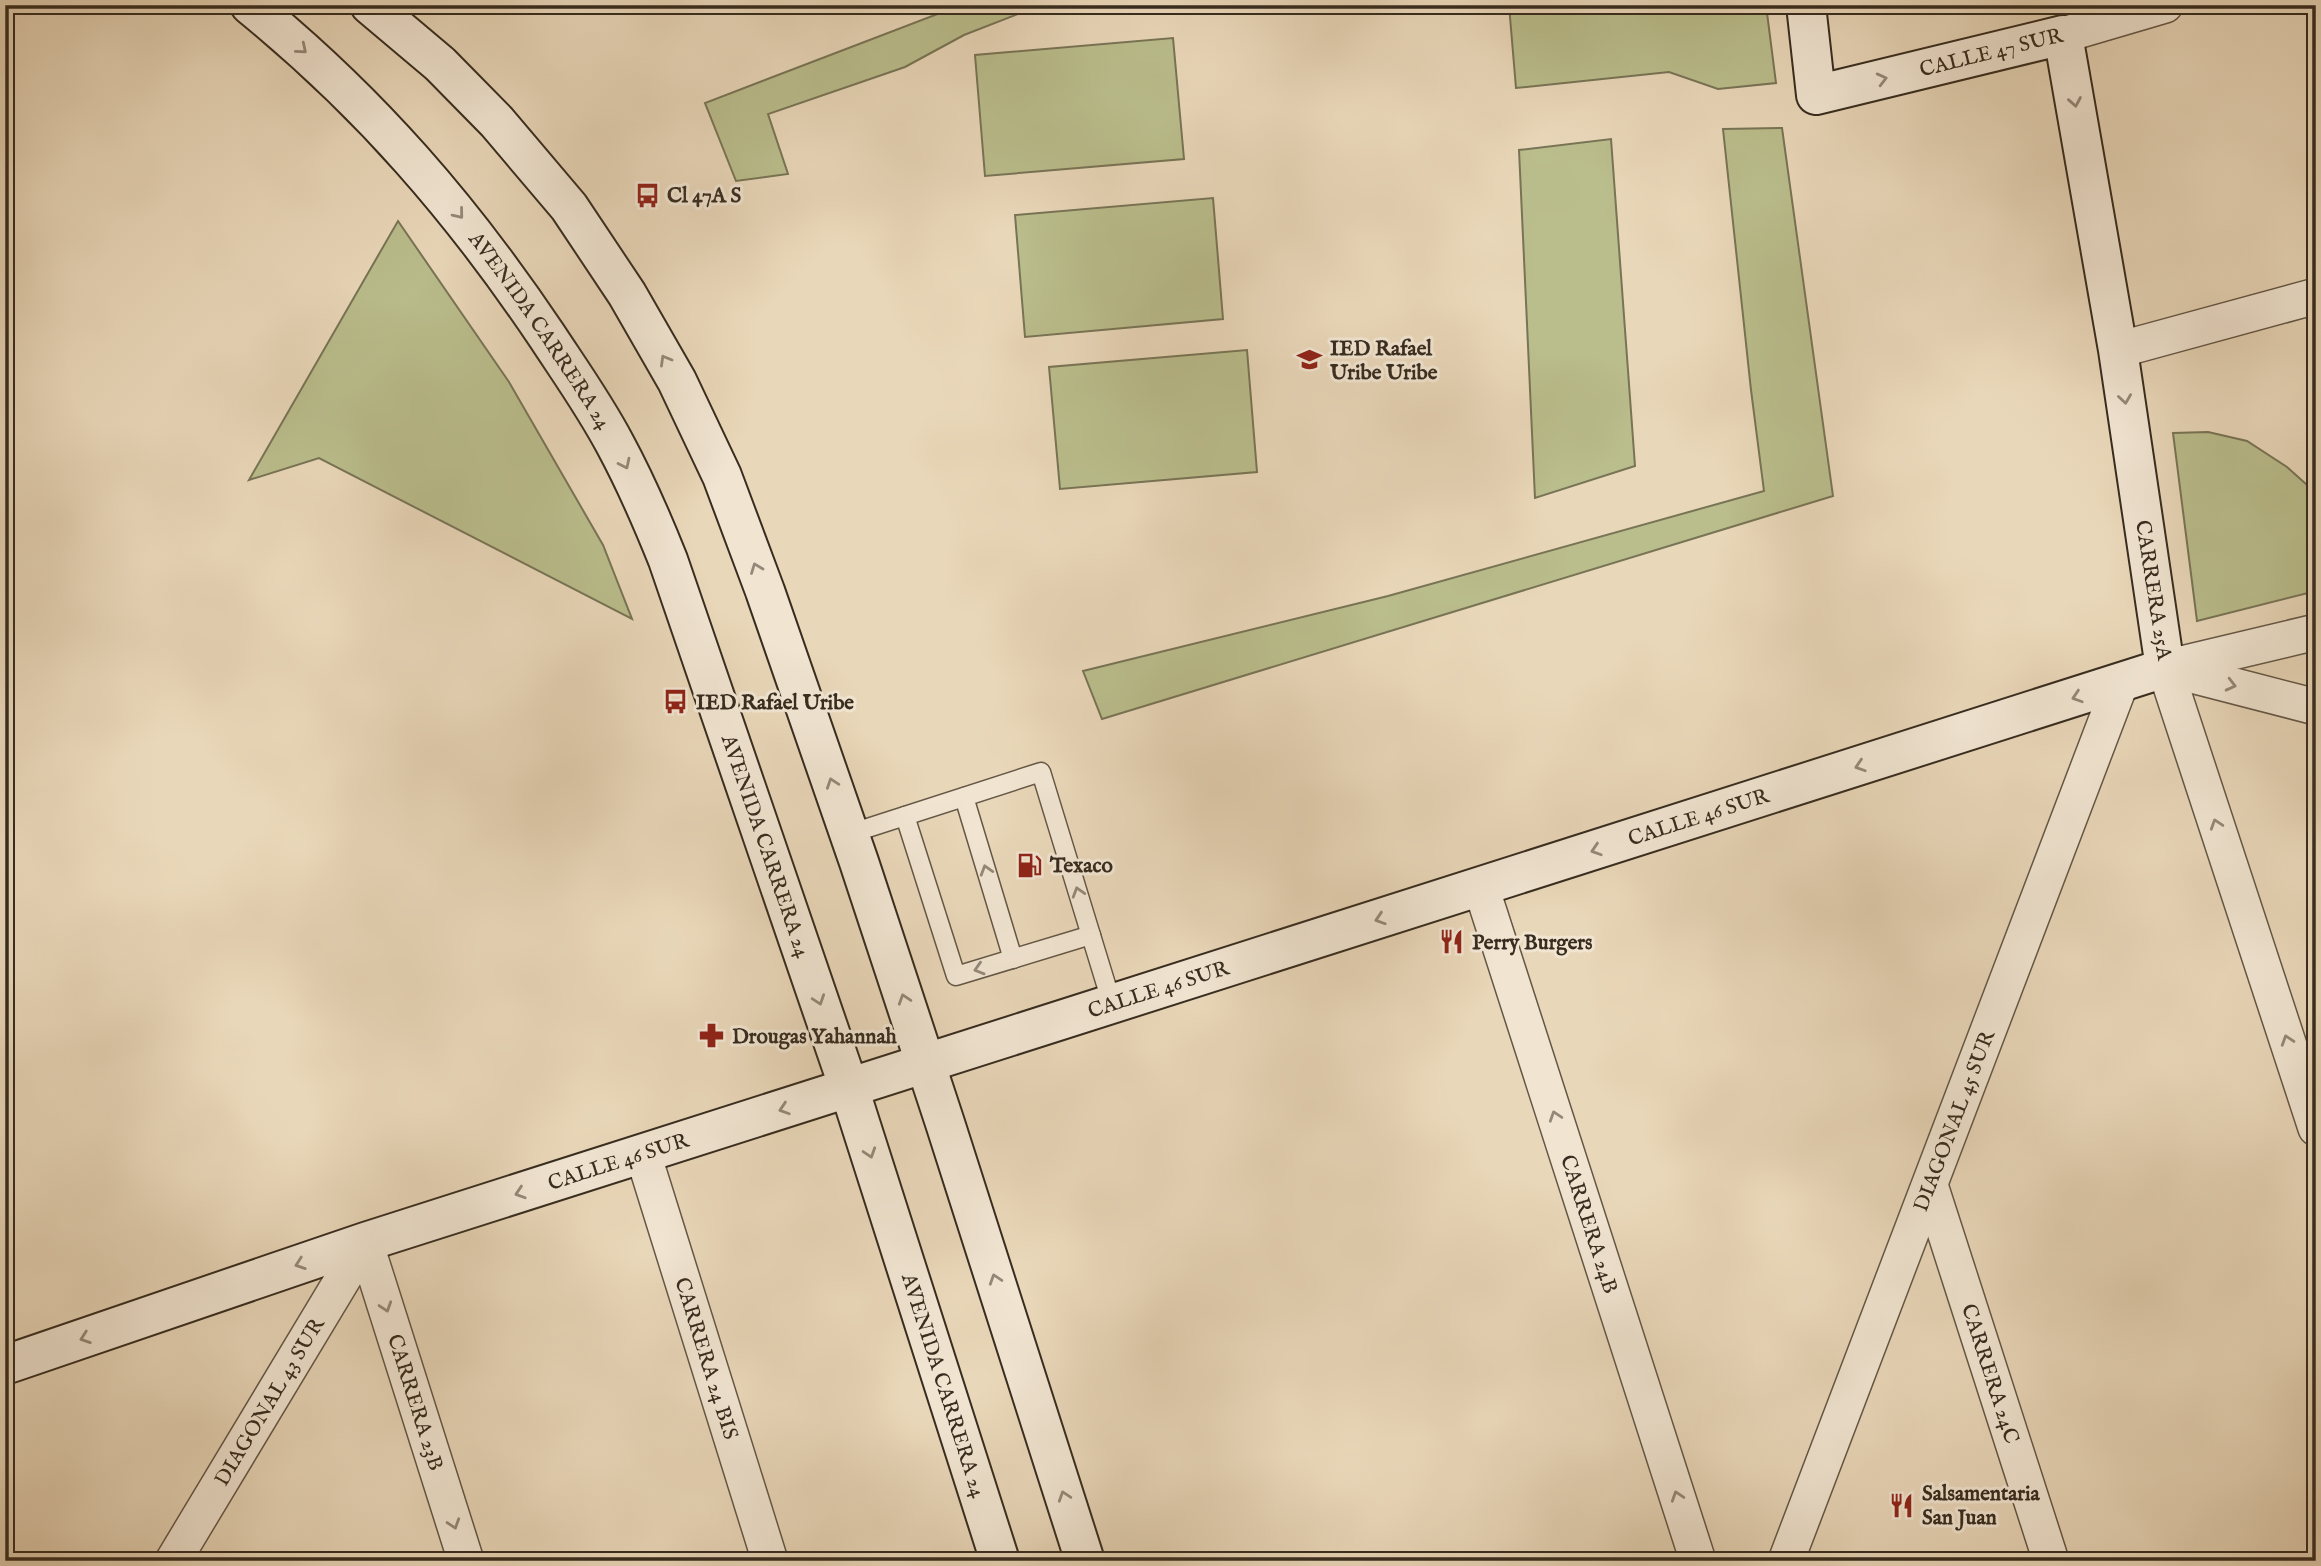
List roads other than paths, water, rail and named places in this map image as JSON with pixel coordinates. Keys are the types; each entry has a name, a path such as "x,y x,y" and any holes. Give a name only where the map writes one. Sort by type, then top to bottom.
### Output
{"main road":[{"name":"AVENIDA CARRERA 24","path":"250,5 363,106 406,151 463,219 519,295 615,443 645,503 668,560 849,1088 1000,1561"},
{"path":"370,5 440,64 488,112 569,207 627,294 677,381 726,489 849,834 926,1063 1085,1561"},
{"name":"CALLE 47 SUR","path":"1806,5 1816,95 2063,35"},
{"name":"CARRERA 25A","path":"2063,35 2118,350 2165,668"},
{"name":"CALLE 46 SUR","path":"5,1365 365,1242 2165,668"}],"street":[{"name":"CALLE 47 SUR","path":"2063,35 2165,5"},
{"path":"2118,350 2316,296"},
{"name":"CALLE 46 SUR","path":"2165,668 2316,632"},
{"path":"2165,668 2316,707"},
{"name":"CARRERA 25A","path":"2165,668 2316,1128"},
{"name":"DIAGONAL 45 SUR","path":"1786,1561 2121,682"},
{"name":"CARRERA 24B","path":"1481,887 1698,1561"},
{"name":"CARRERA 24 BIS","path":"643,1154 770,1561"},
{"name":"CARRERA 24C","path":"1930,1185 2051,1561"},
{"name":"DIAGONAL 43 SUR","path":"173,1561 365,1242"},
{"name":"CARRERA 23B","path":"365,1242 466,1561"}],"lane":[{"path":"849,834 1041,772 1112,1004"},
{"path":"964,797 1013,959"},
{"path":"905,816 956,976 1091,935"}],"place":[{"name":"Cl 47A S","path":"647,195"},
{"name":"IED Rafael Uribe Uribe","path":"1310,360"},
{"name":"IED Rafael Uribe","path":"676,702"},
{"name":"Texaco","path":"1030,865"},
{"name":"Perry Burgers","path":"1452,942"},
{"name":"Drougas Yahannah","path":"712,1036"},
{"name":"Salsamentaria San Juan","path":"1902,1505"}]}
